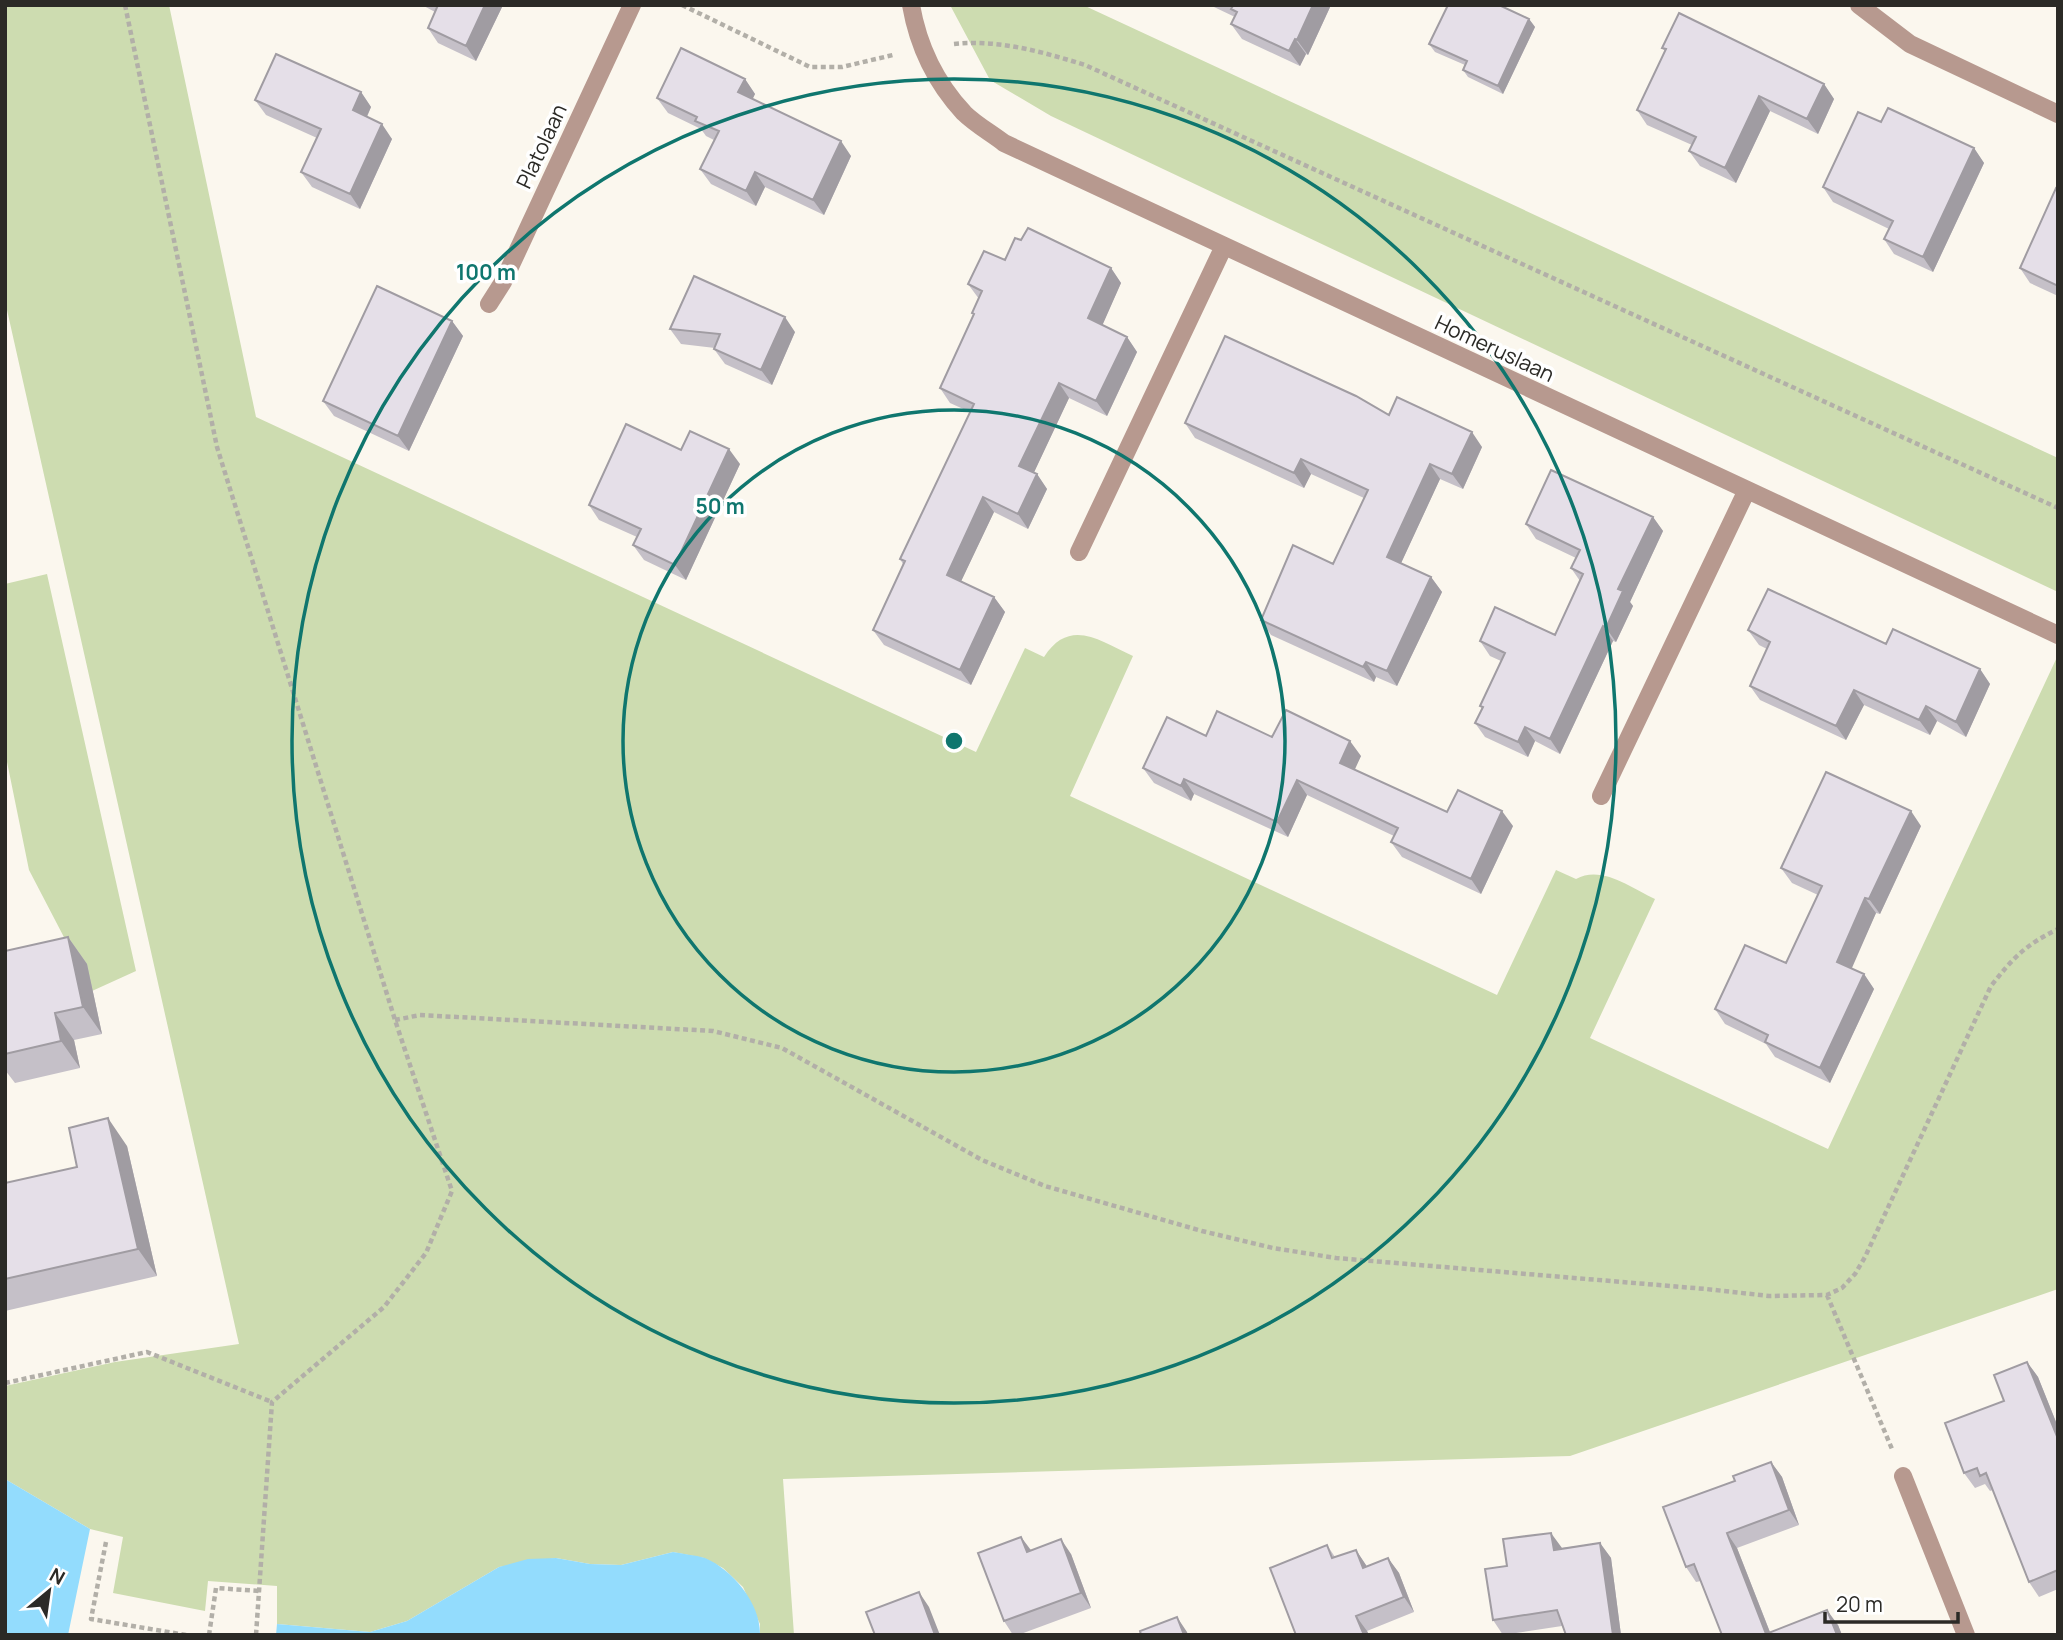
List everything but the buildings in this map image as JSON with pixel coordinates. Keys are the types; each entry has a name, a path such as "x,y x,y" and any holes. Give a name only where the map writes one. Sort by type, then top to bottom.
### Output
{"street":[{"name":"Platolaan","path":"489,304 503,282 632,5"},
{"name":"Homeruslaan","path":"911,5 922,48 942,83 965,114 1004,143 2058,635"},
{"path":"1858,5 1910,44 2058,114"},
{"path":"1079,552 1224,246"},
{"path":"1601,796 1747,490"},
{"path":"1903,1476 1966,1635"}],"path":[{"path":"125,5 217,447 395,1020 452,1191 426,1253 384,1307 272,1402 256,1635"},
{"path":"682,5 810,66 842,67 922,48 962,43 1041,51 1085,65 2058,508"},
{"path":"395,1020 420,1015 713,1031 782,1048 982,1160 1045,1186 1202,1231 1273,1248 1336,1258 1769,1296 1827,1295 1842,1288 1865,1257 1991,986 2015,956 2037,939 2058,929"},
{"path":"1827,1295 1903,1476"},
{"path":"5,1383 147,1352 272,1402"},
{"path":"106,1542 91,1619 186,1635"},
{"path":"209,1635 215,1588 260,1591"}],"green space":[{"path":"5,5 169,5 256,417 976,752 1025,648 1044,657 1054,645 1075,635 1109,644 1133,656 1070,796 1497,995 1556,870 1576,879 1586,875 1606,876 1626,884 1655,899 1590,1038 1828,1149 2058,655 2058,1289 1570,1456 783,1479 794,1635 760,1635 760,1624 743,1587 723,1568 704,1558 673,1552 621,1565 590,1564 556,1558 499,1567 407,1621 370,1632 277,1624 277,1586 208,1581 205,1611 113,1593 123,1537 90,1529 5,1479 5,1386 115,1362 239,1344 5,301"},
{"path":"950,5 1083,5 2058,458 2058,592 1051,116 990,80"},
{"path":"47,574 136,971 92,991 29,870 5,752 5,584"}],"water":[{"path":"5,1479 90,1529 68,1635 5,1635"},
{"path":"673,1552 705,1558 735,1579 756,1612 760,1635 276,1635 277,1624 370,1632 407,1621 499,1567 528,1559 556,1558 590,1564 621,1565"}]}
